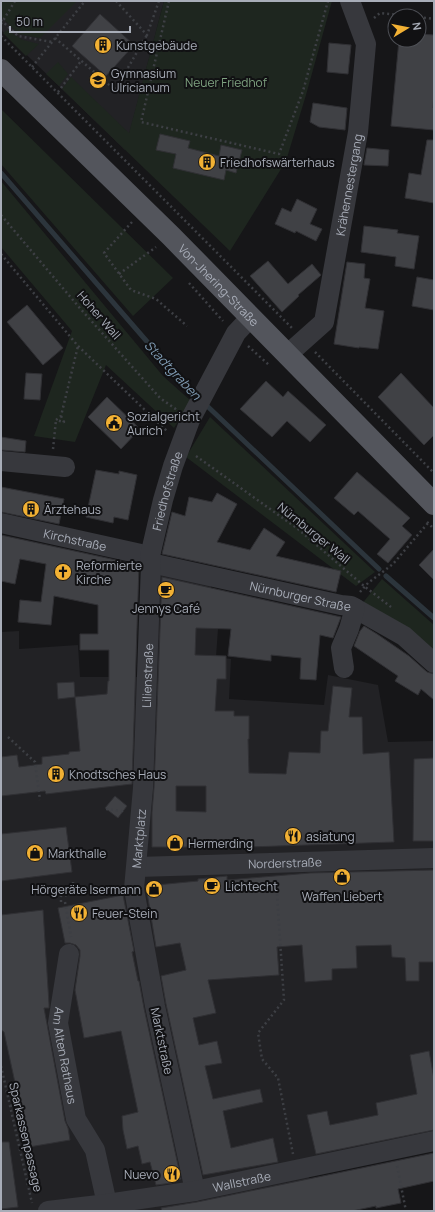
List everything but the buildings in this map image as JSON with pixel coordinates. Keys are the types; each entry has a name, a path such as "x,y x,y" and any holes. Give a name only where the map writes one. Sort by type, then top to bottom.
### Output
{"main road":[{"name":"Von-Jhering-Straße","path":"1,70 251,317 434,504"}],"street":[{"name":"Krähennestergang","path":"288,355 324,322 358,132 366,44 350,1"},
{"name":"Friedhofstraße","path":"151,559 163,500 190,420 236,333 251,317"},
{"path":"1,461 58,466"},
{"name":"Kirchstraße","path":"1,524 151,559"},
{"name":"Nürnburger Straße","path":"151,559 351,606 404,636 434,663"},
{"name":"Lilienstraße","path":"143,788 151,559"},
{"path":"344,668 340,648 349,629 355,608"},
{"name":"Marktplatz","path":"134,889 143,788"},
{"name":"Norderstraße","path":"137,867 434,858"},
{"name":"Marktstraße","path":"134,889 155,1006 195,1191"},
{"name":"Am Alten Rathaus","path":"69,954 58,1023 76,1119 95,1150 108,1204"},
{"name":"Wallstraße","path":"40,1207 108,1204 195,1191 434,1141"}],"path":[{"path":"15,1 1,22 18,36 52,42"},
{"path":"32,67 85,1"},
{"path":"116,1 147,35"},
{"path":"54,38 115,90 147,35 158,1"},
{"path":"170,1 141,122 280,154 303,91 328,1"},
{"path":"360,29 380,13 387,14"},
{"path":"1,36 304,340 434,473"},
{"path":"58,92 81,61"},
{"name":"Hoher Wall","path":"1,215 78,306 160,398 190,420"},
{"path":"132,222 104,253 130,290 156,299 187,326"},
{"path":"119,274 156,247"},
{"path":"1,254 78,346 181,443"},
{"path":"56,420 61,416 78,346"},
{"path":"56,420 64,422 61,416"},
{"path":"56,420 58,466"},
{"name":"Nürnburger Wall","path":"181,443 202,462 298,529 364,586 395,610"},
{"path":"364,586 393,564 428,523 434,529"},
{"path":"8,737 35,762 40,800"},
{"path":"106,809 122,811"},
{"path":"275,863 284,1000 258,1033 262,1059 278,1078 296,1170"},
{"path":"61,902 60,896 74,894 73,882"},
{"path":"65,902 72,946 69,954"},
{"name":"Sparkassenpassage","path":"1,1066 10,1106 40,1207"},
{"path":"10,1106 19,1104"},
{"path":"393,1150 406,1211"}],"shaded area":[{"name":"Gymnasium Ulricianum","path":"1,1 164,1 125,150 1,30"},
{"path":"156,567 212,579 207,612 219,615 216,657 231,659 229,699 324,705 328,675 378,685 388,742 434,741 434,1134 305,1162 317,1211 1,1211 1,632 19,631 19,649 78,645 80,677 139,677"}],"green space":[{"path":"1,1 77,1 40,38 19,34 1,17"},
{"name":"Neuer Friedhof","path":"164,1 332,1 286,161 230,251 62,89 71,77 129,133"},
{"path":"7,30 23,40 39,44 26,56 3,33"},
{"path":"58,62 68,74 59,86 46,74"},
{"path":"1,109 173,278 133,316 1,164"},
{"path":"1,181 163,376 191,401 174,428 106,365 75,442 34,436 72,331 1,247"},
{"path":"210,417 375,572 356,586 186,457"},
{"path":"382,579 434,625 434,655 361,605"}],"waterway":[{"name":"Stadtgraben","path":"1,173 182,382 197,397"},
{"name":"Stadtgraben","path":"204,403 379,569"},
{"name":"Stadtgraben","path":"386,576 434,618"}],"place":[{"name":"Kunstgebäude","path":"103,45"},
{"name":"Gymnasium Ulricianum","path":"98,80"},
{"name":"Friedhofswärterhaus","path":"207,162"},
{"name":"Sozialgericht Aurich","path":"114,423"},
{"name":"Ärztehaus","path":"31,509"},
{"name":"Reformierte Kirche","path":"63,572"},
{"name":"Jennys Café","path":"166,590"},
{"name":"Knodtsches Haus","path":"56,774"},
{"name":"asiatung","path":"293,836"},
{"name":"Hermerding","path":"175,843"},
{"name":"Markthalle","path":"35,853"},
{"name":"Waffen Liebert","path":"342,877"},
{"name":"Lichtecht","path":"212,886"},
{"name":"Hörgeräte Isermann","path":"154,889"},
{"name":"Feuer-Stein","path":"79,913"},
{"name":"Nuevo","path":"172,1174"}]}
